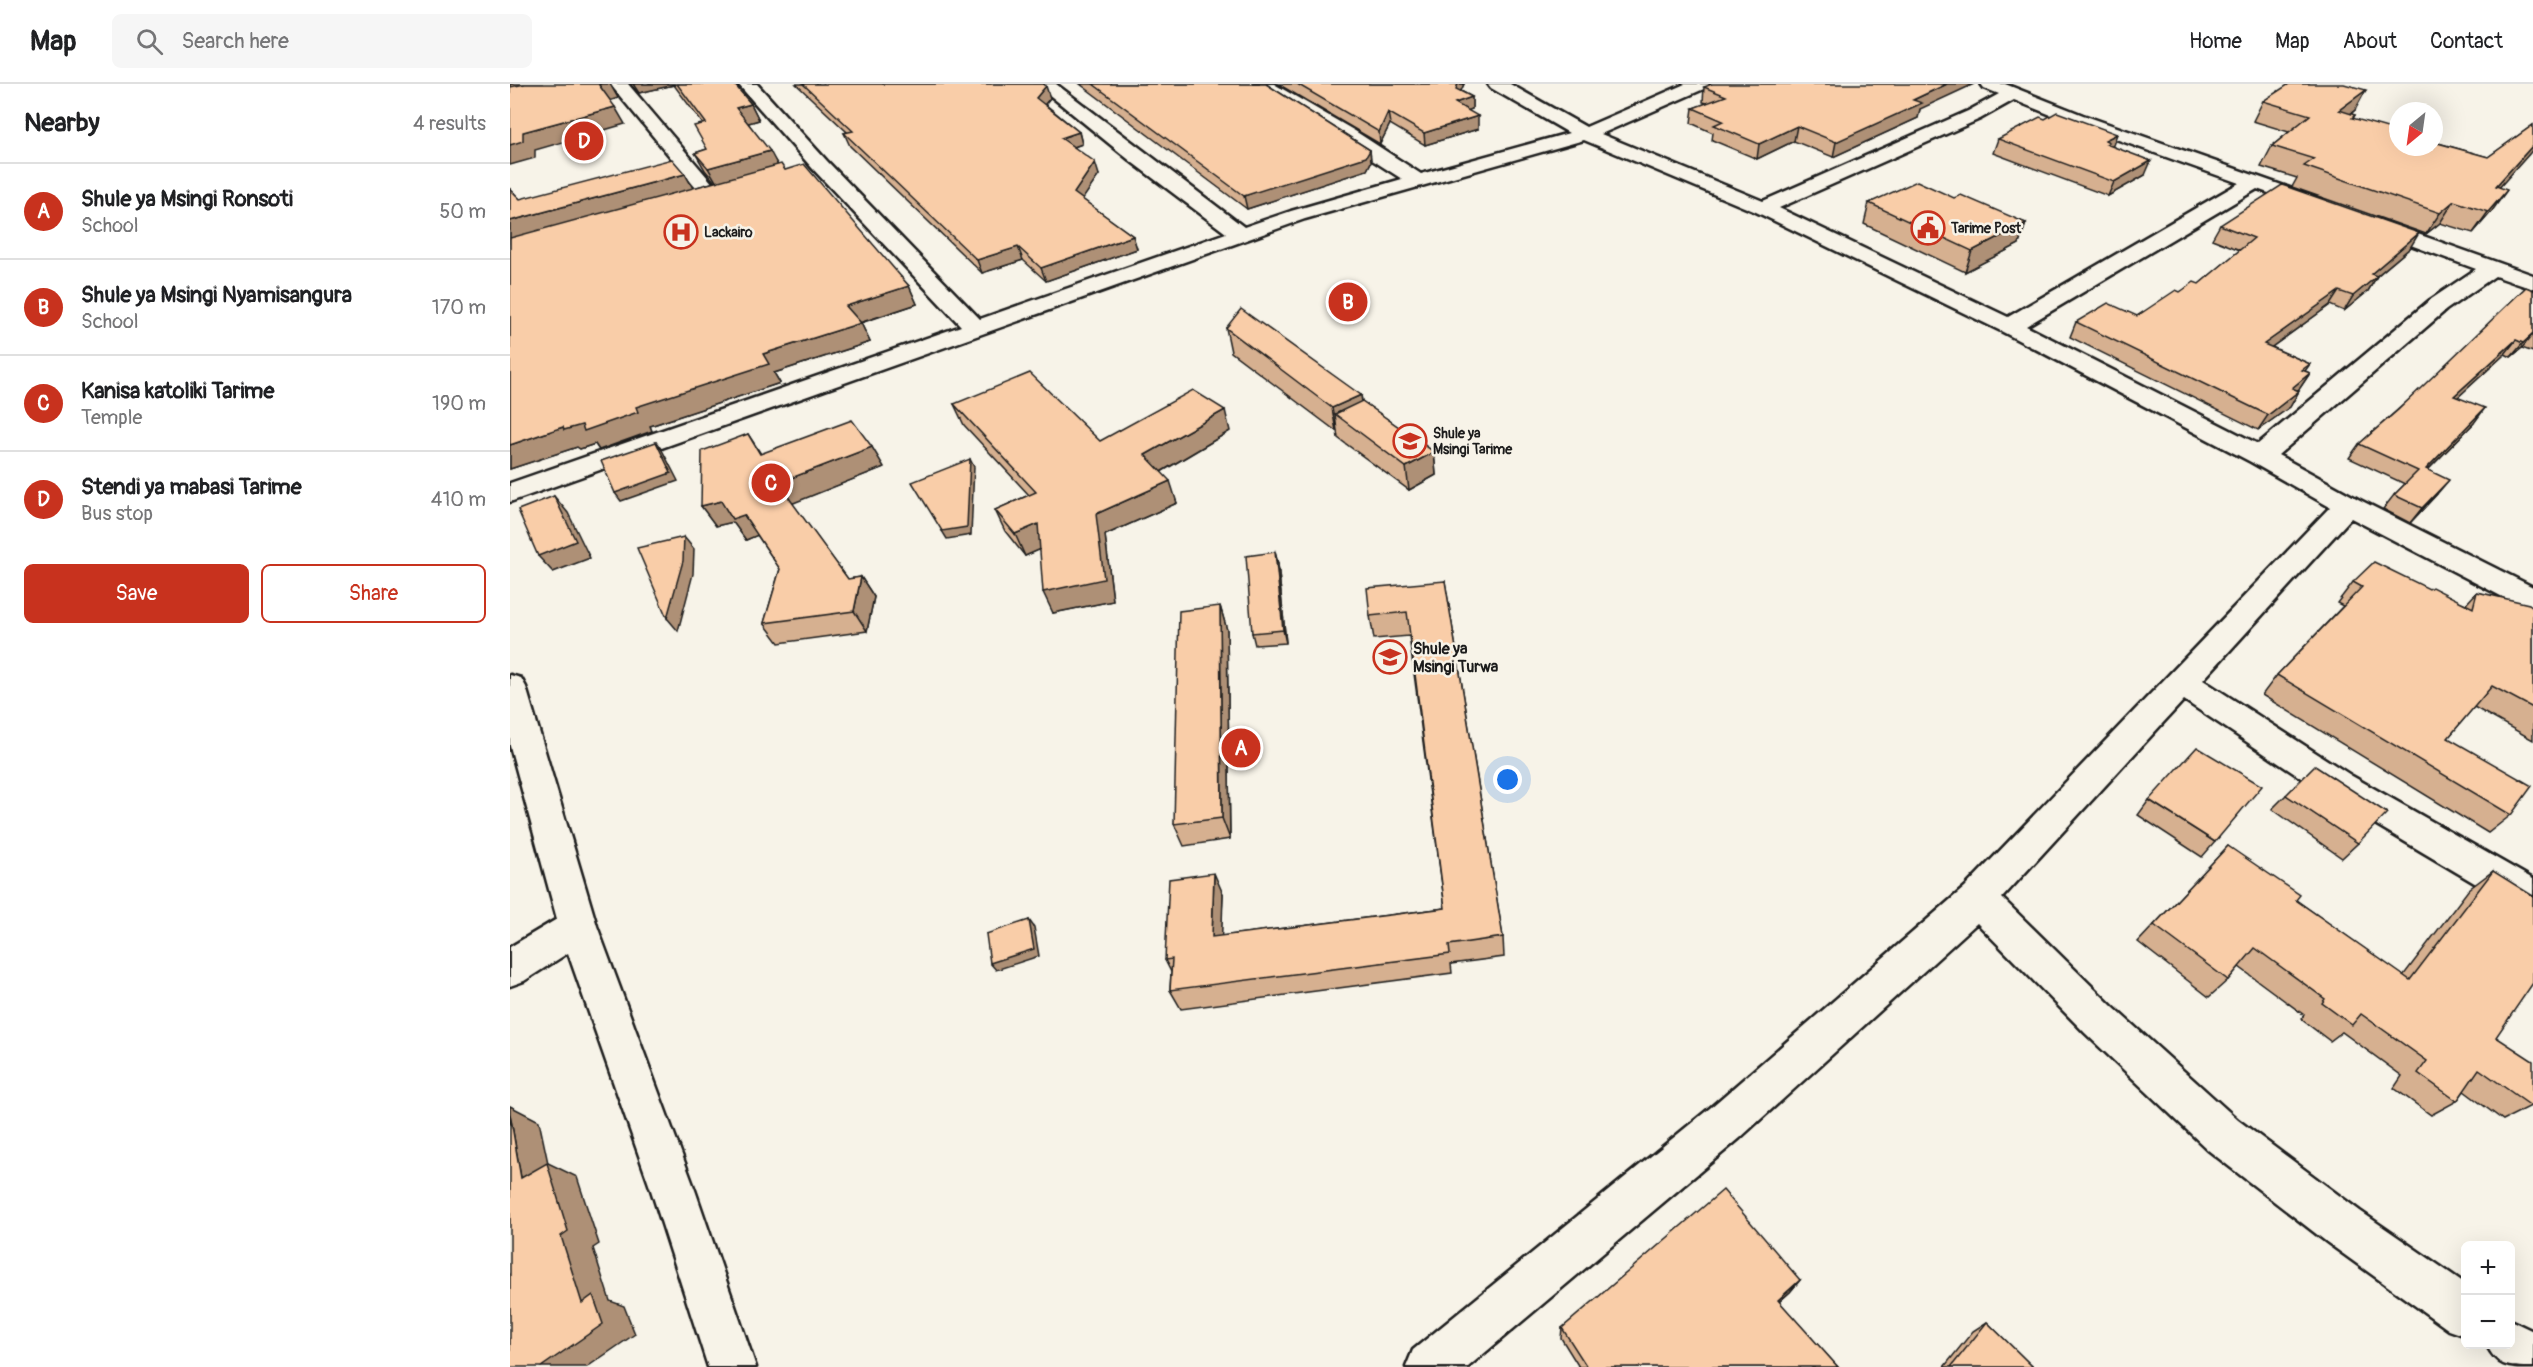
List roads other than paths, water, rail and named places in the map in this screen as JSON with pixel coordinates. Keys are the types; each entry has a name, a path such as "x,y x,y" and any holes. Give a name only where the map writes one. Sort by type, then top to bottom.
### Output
{"street":[{"path":"620,84 712,195"},
{"path":"747,84 820,165 976,328"},
{"path":"1045,84 1242,235"},
{"path":"1262,84 1348,135 1419,182"},
{"path":"1497,84 1585,134 1763,208 1838,246 2010,326 2533,600"},
{"path":"510,493 1298,215 1585,134 1700,84"},
{"path":"1990,84 2077,119 2334,211"},
{"path":"1763,208 1906,142 1974,115 2014,93"},
{"path":"799,171 820,165"},
{"path":"2010,326 2255,182"},
{"path":"689,202 734,189"},
{"path":"2357,219 2533,282"},
{"path":"2260,456 2438,305 2492,268"},
{"path":"1438,1365 1725,1123 1978,899 2348,505"},
{"path":"2183,682 2340,786 2533,898"},
{"path":"513,707 578,926 673,1190 732,1367"},
{"path":"1978,899 2099,1020 2223,1135 2344,1227 2461,1309"},
{"path":"510,968 578,926"},
{"path":"2515,1348 2533,1361"}],"place":[{"name":"Stendi ya mabasi Tarime","path":"584,141"},
{"name":"Tarime Post","path":"1928,228"},
{"name":"Lackairo","path":"681,232"},
{"name":"Shule ya Msingi Nyamisangura","path":"1348,302"},
{"name":"Shule ya Msingi Tarime","path":"1410,441"},
{"name":"Kanisa katoliki Tarime","path":"771,483"},
{"name":"Shule ya Msingi Turwa","path":"1390,657"},
{"name":"Shule ya Msingi Ronsoti","path":"1241,748"}]}
